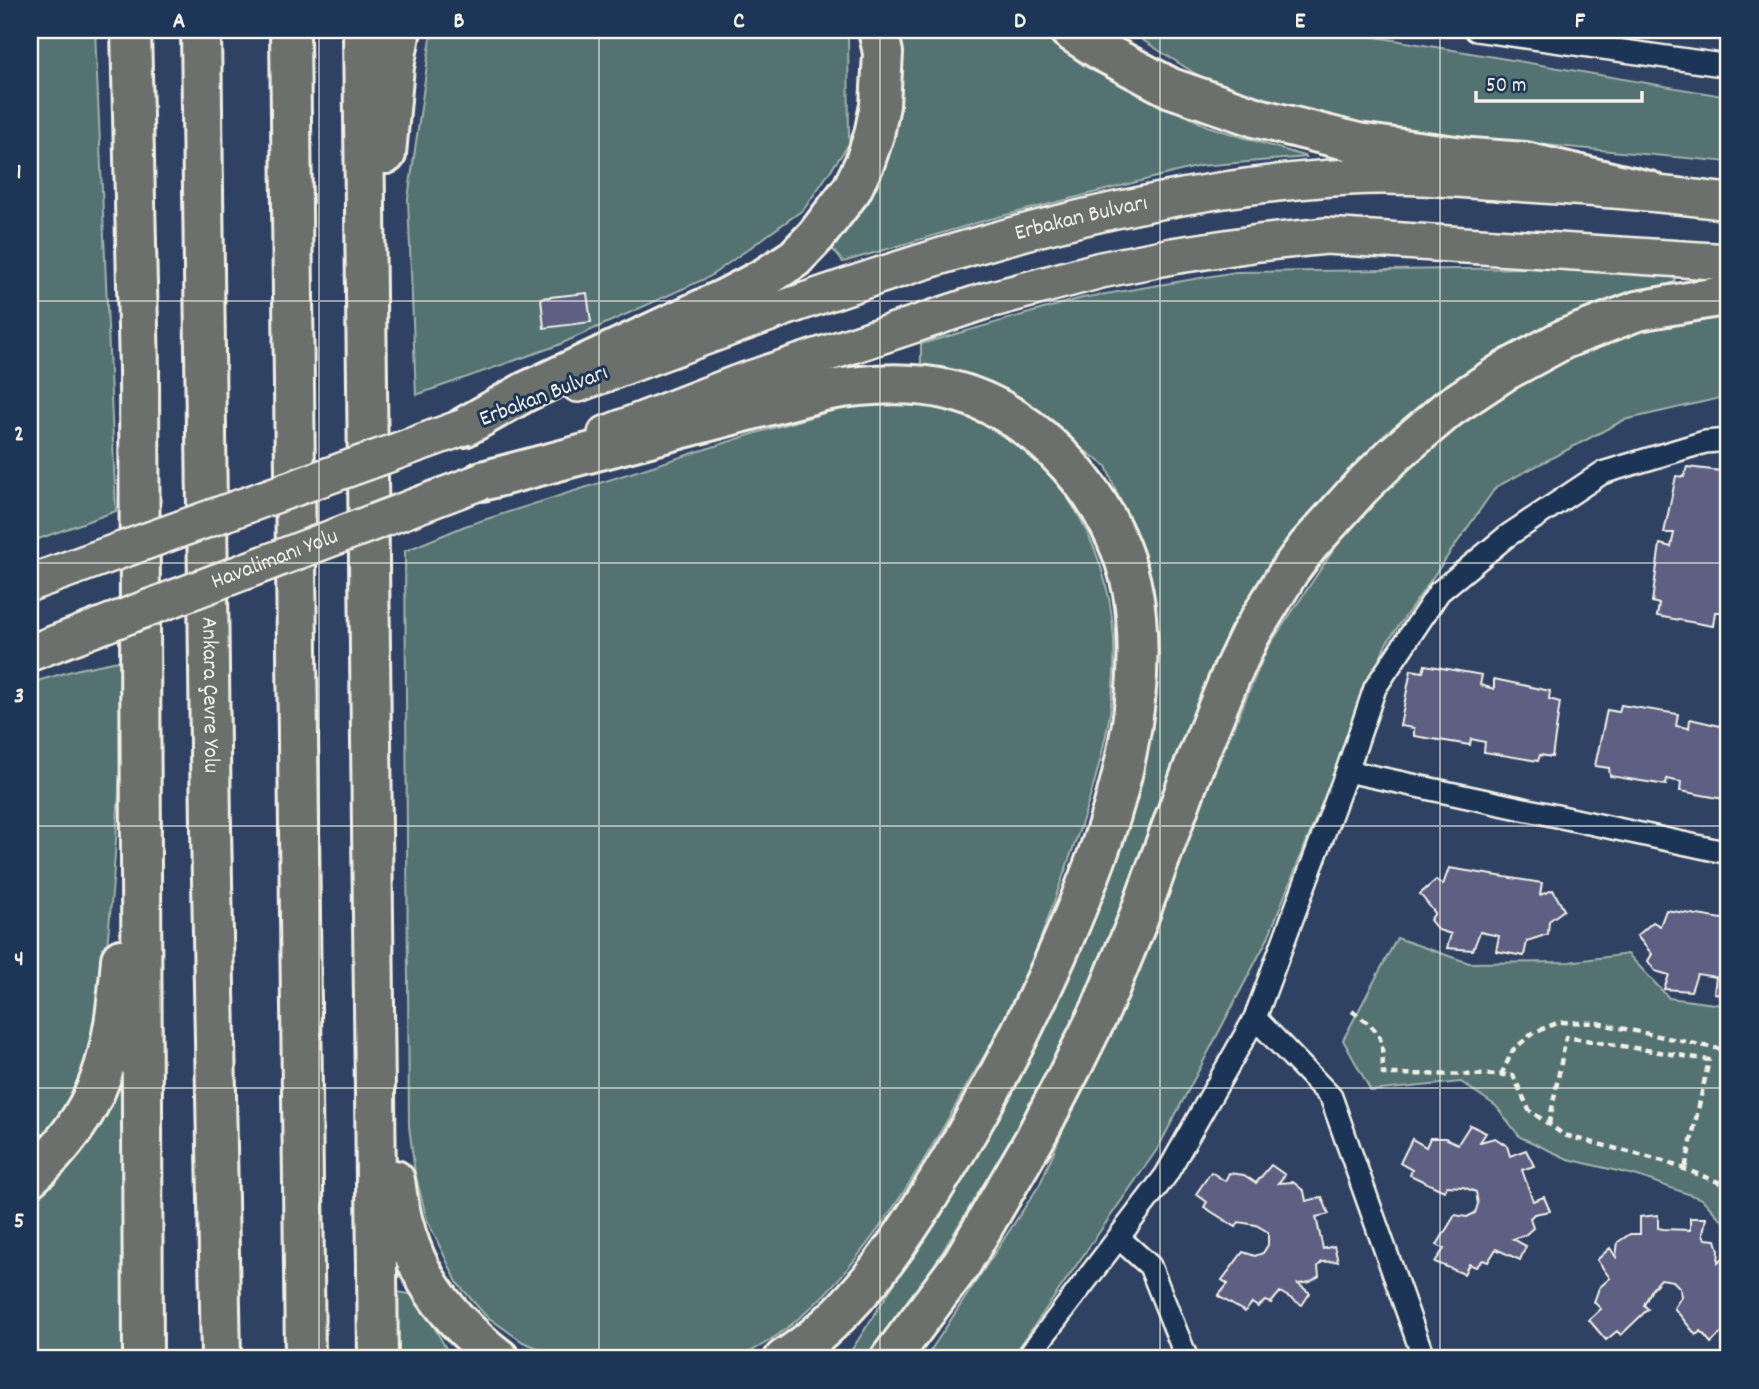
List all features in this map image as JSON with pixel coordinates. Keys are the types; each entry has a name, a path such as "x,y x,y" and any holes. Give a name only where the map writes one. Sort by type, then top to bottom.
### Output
{"highway":[{"path":"117,30 139,370"},
{"path":"131,30 139,370 143,1359"},
{"name":"Ankara Çevre Yolu","path":"201,30 211,842 221,1359"},
{"path":"290,30 305,1359"},
{"path":"363,30 377,1359"},
{"path":"370,631 384,182 394,67 401,30"},
{"path":"30,583 464,427 525,392 724,299 795,258 816,236 852,189 868,153 880,105 883,53 878,30"},
{"path":"1069,30 1103,52 1171,88 1258,118 1358,143 1471,158 1525,162 1649,191 1729,194"},
{"name":"Erbakan Bulvarı","path":"464,427 655,355 880,276 953,253 1135,205 1304,180 1382,175 1649,191 1729,202"},
{"path":"482,481 738,383 897,328 1101,270 1172,256 1326,236 1729,262"},
{"path":"890,1359 962,1264 1034,1140 1072,1067 1101,1009 1135,927 1231,674 1250,635 1308,546 1396,453 1449,408 1505,371 1564,340 1637,311 1729,295"},
{"path":"482,481 824,390 865,383 916,383 971,396 1010,416 1042,438 1084,484 1102,512 1125,559 1136,614 1137,647 1134,705 1127,752 1095,865 1057,956 1000,1074 918,1214 850,1303 822,1331 784,1359"},
{"name":"Havalimanı Yolu","path":"30,653 482,481"},
{"path":"30,1177 63,1144 77,1125 105,1070 119,990 141,657"},
{"path":"374,924 389,1122 396,1189 405,1231 416,1264 433,1292 476,1341 500,1359"}],"street":[{"path":"1476,30 1729,66"},
{"path":"1026,1359 1120,1239 1166,1175 1255,1018 1375,688 1439,592 1507,536 1602,472 1705,442 1729,440"},
{"path":"1347,771 1729,853"},
{"path":"1255,1018 1331,1097 1424,1359"},
{"path":"1120,1239 1150,1266 1187,1359"}],"path":[{"path":"1352,1011 1371,1025 1382,1040 1383,1074 1513,1075 1529,1110 1564,1135 1685,1169 1729,1186"},
{"path":"1501,1075 1513,1050 1533,1033 1559,1022 1597,1023 1729,1051"},
{"path":"1549,1124 1566,1037 1709,1060 1685,1169"}],"green space":[{"path":"30,30 95,30 116,511 30,542"},
{"path":"432,30 848,30 849,144 804,209 709,277 556,346 416,395 408,199"},
{"path":"897,30 1037,30 1084,66 1207,126 1307,157 1200,166 990,219 843,262 831,247 869,190 900,104"},
{"path":"1127,30 1335,30 1729,97 1729,162 1371,129 1254,104 1196,74"},
{"path":"1673,266 1675,282 1611,303 1421,407 1286,539 1170,799 1071,1041 877,1359 846,1359 992,1130 1134,806 1158,663 1143,557 1106,466 1016,402 921,370 921,344 1082,298 1236,272"},
{"path":"1729,310 1729,396 1624,420 1496,487 1386,644 1267,940 1158,1148 1011,1359 925,1359 1040,1184 1267,649 1357,515 1445,430 1593,334"},
{"path":"897,400 956,409 994,427 1011,439 1057,483 1080,518 1099,562 1111,606 1114,651 1112,695 1105,739 1080,827 1035,953 1003,1023 896,1204 838,1280 805,1313 771,1340 734,1359 565,1359 523,1342 485,1315 458,1284 427,1220 415,1173 409,1126 405,551 465,526 753,434 845,407"},
{"path":"123,660 115,852 99,1012 85,1068 75,1092 54,1124 30,1152 30,683"},
{"path":"1397,938 1469,963 1569,962 1628,954 1669,998 1729,1006 1729,1228 1702,1199 1638,1176 1568,1159 1520,1137 1496,1106 1461,1082 1371,1091 1343,1040"},
{"path":"115,1069 135,1070 134,1359 30,1359 30,1193"},
{"path":"390,1291 416,1295 452,1359 388,1359"}],"building":[{"path":"587,293 591,322 544,328 541,298"},
{"path":"1687,467 1729,472 1729,541 1727,540 1725,555 1729,556 1729,567 1722,612 1715,612 1713,626 1657,616 1659,604 1652,602 1660,544 1671,547 1674,533 1664,533 1676,476 1684,477"},
{"path":"1425,665 1482,675 1480,685 1494,689 1494,679 1550,691 1549,699 1560,702 1552,757 1540,755 1538,761 1484,752 1485,742 1471,739 1470,745 1414,736 1414,728 1400,726 1411,670 1423,672"},
{"path":"1621,705 1678,714 1676,726 1689,728 1690,719 1729,728 1729,800 1680,791 1681,782 1667,779 1666,785 1610,776 1609,768 1595,766 1607,710 1619,712"},
{"path":"1449,868 1542,883 1540,895 1553,890 1564,910 1549,921 1548,934 1527,941 1524,956 1496,951 1499,936 1480,932 1473,950 1447,948 1451,934 1438,930 1430,920 1435,913 1420,894 1436,880 1443,885"},
{"path":"1666,910 1729,920 1729,996 1714,993 1716,977 1697,974 1691,991 1664,989 1669,975 1655,971 1648,961 1652,954 1637,936 1653,922 1660,926"},
{"path":"1470,1125 1486,1133 1480,1142 1495,1138 1507,1146 1510,1156 1526,1150 1534,1166 1522,1170 1533,1201 1544,1197 1550,1211 1534,1214 1530,1218 1533,1228 1525,1235 1513,1239 1526,1246 1520,1260 1496,1249 1488,1262 1483,1260 1476,1267 1469,1264 1464,1274 1435,1262 1444,1249 1437,1245 1455,1215 1467,1217 1475,1213 1478,1204 1476,1192 1463,1187 1447,1186 1444,1191 1410,1175 1412,1170 1400,1163 1412,1139 1426,1147 1430,1138 1445,1138 1458,1144"},
{"path":"1271,1165 1285,1175 1278,1183 1293,1182 1304,1191 1306,1201 1322,1197 1329,1214 1316,1217 1323,1249 1334,1246 1338,1261 1322,1262 1318,1266 1319,1276 1310,1282 1298,1284 1310,1293 1302,1305 1280,1292 1271,1303 1265,1301 1258,1307 1252,1303 1245,1312 1218,1296 1228,1284 1222,1280 1243,1252 1255,1256 1263,1253 1268,1245 1268,1232 1256,1225 1239,1222 1236,1227 1204,1207 1207,1202 1196,1194 1211,1172 1225,1181 1229,1173 1244,1175 1256,1183"},
{"path":"1658,1215 1658,1228 1663,1229 1690,1230 1690,1218 1706,1218 1703,1234 1705,1239 1716,1240 1718,1262 1729,1253 1729,1274 1722,1282 1729,1292 1726,1298 1729,1308 1725,1312 1729,1317 1729,1325 1711,1343 1701,1331 1696,1335 1674,1308 1681,1297 1680,1288 1673,1281 1661,1279 1644,1305 1648,1309 1621,1335 1617,1331 1606,1340 1589,1320 1601,1309 1594,1302 1599,1288 1610,1278 1597,1260 1610,1248 1616,1257 1618,1242 1630,1234 1640,1234 1640,1217"}]}
